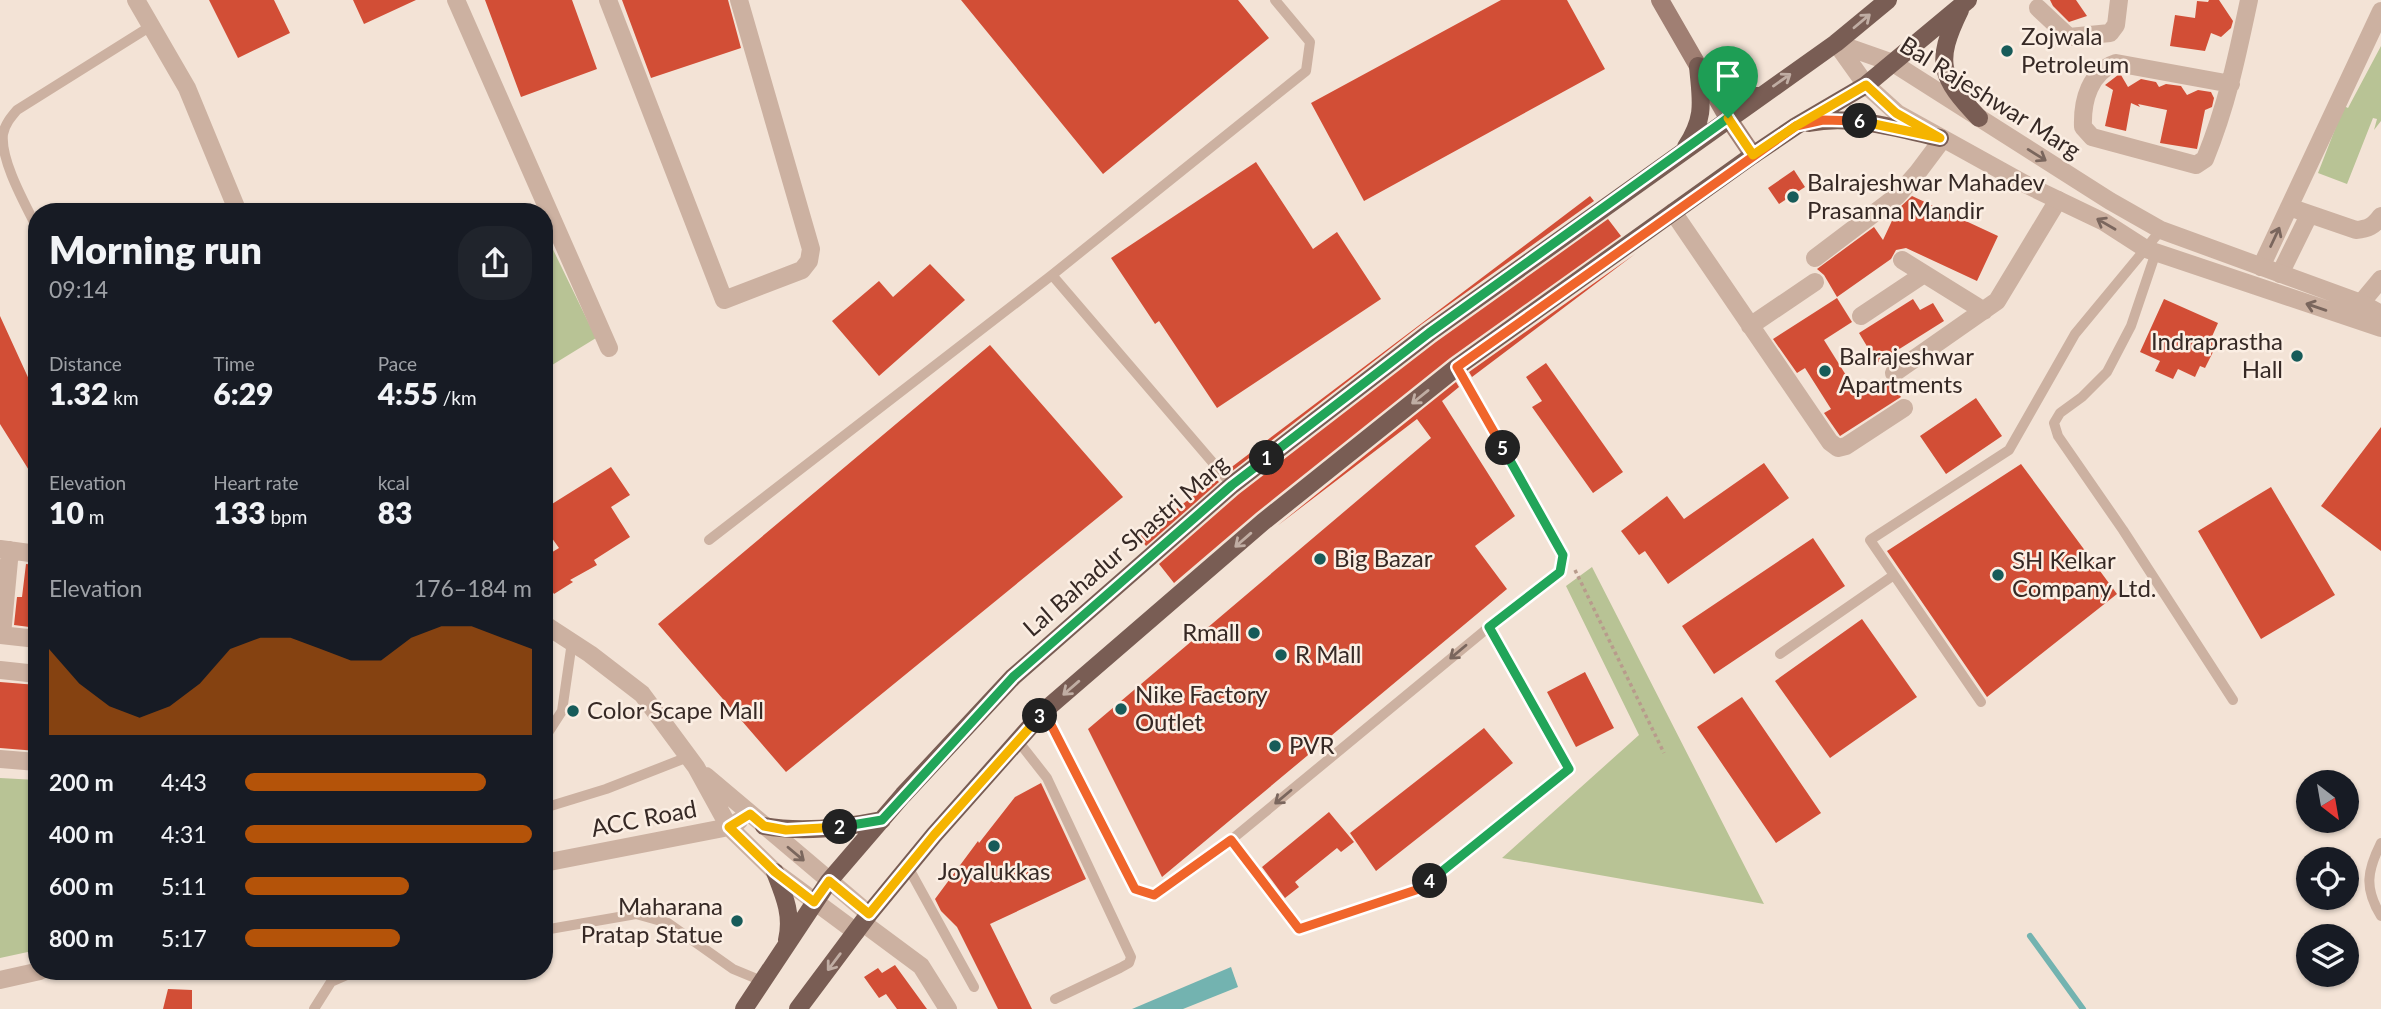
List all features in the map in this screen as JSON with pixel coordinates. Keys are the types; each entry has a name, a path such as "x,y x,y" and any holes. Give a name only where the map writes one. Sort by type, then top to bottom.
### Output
{"main road":[{"path":"1660,0 1728,118 1753,155"},
{"name":"Lal Bahadur Shastri Marg","path":"744,1009 829,881 1013,677 1232,485 1429,333 1836,43 1888,0"},
{"path":"798,1009 908,867 1044,711 1263,522 1457,367 1753,155 1866,85 1966,2"},
{"path":"1966,2 1947,38 1944,67 1953,91 1979,118"},
{"path":"1698,66 1731,93 1743,97 1759,96"},
{"path":"1685,149 1695,133 1702,112 1698,66"},
{"path":"1796,126 1823,120 1861,121 1941,139"},
{"path":"764,826 804,830 882,820"},
{"path":"775,872 787,903 791,925 785,947"}],"street":[{"path":"136,0 187,88 234,203"},
{"path":"456,0 545,203"},
{"path":"608,0 724,300 803,270 809,261 811,249 739,0"},
{"path":"2038,8 2069,37 2110,33 2116,25 2119,0"},
{"path":"2231,84 2116,63 2107,66 2095,76 2089,86 2082,116 2083,127 2092,137 2196,165 2205,159 2231,84 2249,0"},
{"path":"2261,267 2381,11"},
{"name":"Bal Rajeshwar Marg","path":"1836,43 1893,63 2161,230 2361,303 2381,314"},
{"name":"Bal Rajeshwar Marg","path":"1836,43 1866,85 1896,113 1941,139 2104,222 2151,251 2381,328"},
{"path":"1815,258 1897,196 1941,139"},
{"path":"1894,373 1997,301 2058,200"},
{"path":"2289,207 2356,230 2366,229 2381,216"},
{"path":"1673,212 1830,442 1838,448 1846,446 1904,408"},
{"path":"2280,274 2309,215"},
{"path":"553,221 609,348"},
{"path":"1902,260 1984,311"},
{"path":"1861,316 1924,274"},
{"path":"2361,303 2381,279"},
{"path":"1750,326 1815,282"},
{"path":"28,553 5,550 1,635 28,638"},
{"path":"553,630 642,694 692,762 729,827 775,872 814,902 862,923 921,966 948,1009"},
{"path":"0,670 28,673"},
{"path":"0,759 28,761"},
{"path":"692,762 829,881 862,923"},
{"name":"ACC Road","path":"553,861 729,827 750,814"},
{"path":"0,980 28,974"}],"lane":[{"path":"709,540 1052,275 1306,71 1310,43 1275,0"},
{"path":"28,210 3,157 2,136 6,123 17,110 151,26"},
{"path":"2161,230 2151,251 2131,326 2107,372 2082,397 2060,413 2054,423 2058,436 2123,530 2233,700"},
{"path":"1981,702 1870,540 2009,450 2075,334 2151,251"},
{"path":"1052,275 1232,485"},
{"path":"1044,711 1135,889 1154,895 1231,840 1489,627 1560,572 1563,555 1457,367"},
{"path":"1780,654 1894,575"},
{"path":"1231,840 1299,929 1422,888 1569,769 1489,627"},
{"path":"553,725 562,711 572,642"},
{"path":"1018,741 1047,778 1131,957 1129,963 1120,968 1055,999"},
{"path":"553,805 692,762"},
{"path":"2381,843 2371,863 2368,889 2381,916"},
{"path":"908,867 974,987"},
{"path":"553,928 636,914 667,923 733,969 762,981"},
{"path":"314,1009 331,982 336,980"}],"path":[{"path":"1563,555 1580,576 1664,753"}],"green space":[{"path":"2381,46 2381,121 2374,130 2377,119 2373,118 2347,184 2318,173 2344,106 2348,108"},
{"path":"553,250 596,338 553,364"},
{"path":"1592,567 1764,904 1502,858 1639,735 1566,586"},
{"path":"0,778 28,780 28,952 0,958"}],"water":[{"path":"1231,967 1238,987 1183,1009 1132,1009"}],"building":[{"path":"209,0 274,0 290,33 238,58"},
{"path":"353,0 416,0 364,24"},
{"path":"485,0 572,0 597,69 521,97"},
{"path":"622,0 728,0 741,48 651,78"},
{"path":"961,0 1238,0 1269,38 1103,174"},
{"path":"1501,0 1567,0 1605,69 1364,201 1311,103"},
{"path":"2050,0 2076,0 2087,16 2069,22"},
{"path":"2219,0 2233,21 2231,28 2221,37 2211,33 2205,51 2170,46 2175,15 2195,18 2197,1"},
{"path":"2121,75 2128,87 2141,79 2156,82 2159,87 2166,84 2181,86 2187,95 2198,90 2211,92 2214,98 2212,107 2205,110 2197,149 2160,143 2167,110 2138,104 2140,107 2131,103 2126,131 2105,126 2113,90 2105,85"},
{"path":"1256,162 1313,249 1337,232 1381,299 1217,408 1159,321 1155,324 1111,258"},
{"path":"1794,170 1805,187 1779,204 1768,188"},
{"path":"1590,196 1594,201 1422,324 1231,472 1229,469"},
{"path":"1912,196 1998,236 1977,281 1906,248 1896,250 1891,259 1837,297 1824,275 1817,269 1874,227 1883,240 1897,210"},
{"path":"1608,219 1621,236 1450,358 1256,513 1174,583 1159,564 1239,494 1436,342"},
{"path":"1635,254 1472,377 1469,372"},
{"path":"930,264 965,300 879,376 832,321 879,281 893,297"},
{"name":"Balrajeshwar Apartments","path":"1837,298 1852,322 1824,340 1859,396 1885,380 1892,384 1901,397 1840,436 1824,413 1831,409 1805,368 1797,373 1773,339"},
{"path":"1913,299 1920,310 1933,303 1944,321 1877,363 1859,333"},
{"path":"2164,299 2218,323 2210,341 2217,344 2205,368 2200,366 2195,377 2178,369 2173,379 2155,371 2160,361 2140,352"},
{"path":"0,316 28,377 28,469 0,424"},
{"path":"990,345 1123,497 786,772 658,624"},
{"path":"1546,363 1623,472 1593,493 1532,407 1542,401 1526,377"},
{"name":"R Mall","path":"1456,382 1459,387 1442,401 1515,516 1475,546 1507,589 1162,877 1088,729 1431,438 1417,419 1277,526"},
{"path":"1976,398 2002,436 1946,474 1920,436"},
{"path":"2381,427 2381,551 2321,506"},
{"path":"1764,463 1789,498 1668,584 1645,551 1639,555 1621,531 1667,496 1684,519"},
{"name":"SH Kelkar Company Ltd.","path":"2021,464 2117,594 1987,697 1887,551"},
{"path":"611,467 630,495 611,507 630,537 594,560 597,565 570,580 573,582 554,594 553,552 559,548 553,540 553,503"},
{"path":"1216,479 1219,482 1146,546 1139,537"},
{"path":"2271,487 2335,595 2261,639 2198,531"},
{"path":"1813,538 1845,586 1714,674 1682,626"},
{"path":"28,564 28,627 14,625 17,597 22,597"},
{"path":"1862,619 1917,697 1830,758 1775,681"},
{"path":"1585,672 1614,728 1576,747 1547,692"},
{"path":"0,682 28,684 28,750 0,748"},
{"path":"1742,697 1821,813 1776,843 1697,727"},
{"path":"1484,728 1513,763 1376,871 1350,833"},
{"path":"1041,783 1086,879 990,924 1032,1009 998,1009 957,927 941,911 935,899 1015,797"},
{"path":"1329,812 1354,842 1341,852 1337,848 1295,882 1299,887 1285,898 1262,867"},
{"path":"895,965 927,1009 897,1009 886,994 879,998 864,977 878,968 882,973"},
{"path":"168,989 192,990 192,1009 163,1009"}],"waterway":[{"path":"2030,936 2083,1009"}],"place":[{"name":"Zojwala Petroleum","path":"2007,51"},
{"name":"Balrajeshwar Mahadev Prasanna Mandir","path":"1793,197"},
{"name":"Indraprastha Hall","path":"2297,356"},
{"name":"Balrajeshwar Apartments","path":"1825,371"},
{"name":"Big Bazar","path":"1320,559"},
{"name":"SH Kelkar Company Ltd.","path":"1998,575"},
{"name":"Rmall","path":"1254,633"},
{"name":"R Mall","path":"1281,655"},
{"name":"Nike Factory Outlet","path":"1121,709"},
{"name":"Color Scape Mall","path":"573,711"},
{"name":"PVR","path":"1275,746"},
{"name":"Joyalukkas","path":"994,846"},
{"name":"Maharana Pratap Statue","path":"737,921"}],"route":[{"path":"1728,118 1429,333 1232,485 1013,677 882,820 857,825 786,830 764,826 750,814 729,827 775,872 814,902 829,881 869,914 934,835 1044,711 1135,889 1154,895 1231,840 1299,929 1422,888 1569,769 1489,627 1560,572 1563,555 1457,367 1796,126 1823,120 1861,121 1940,138 1896,113 1866,85 1796,126 1753,155 1728,118"}]}
